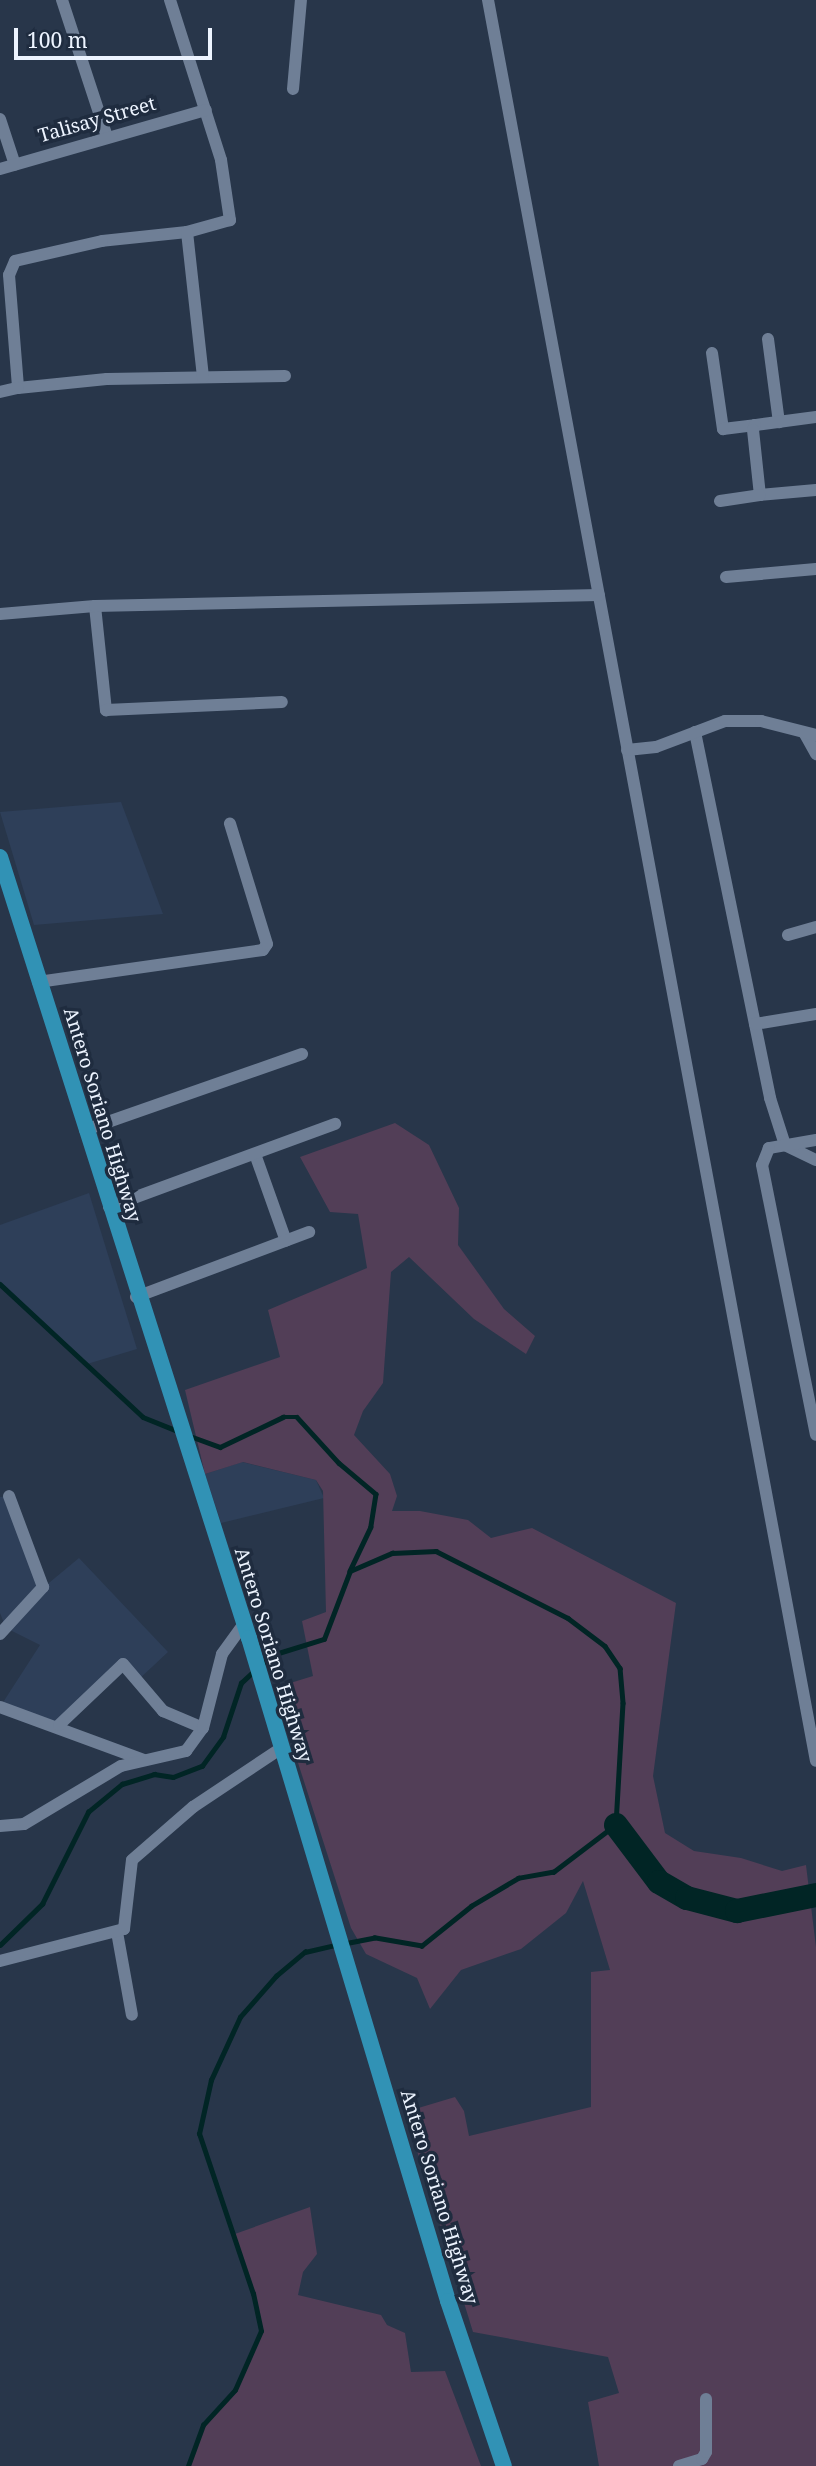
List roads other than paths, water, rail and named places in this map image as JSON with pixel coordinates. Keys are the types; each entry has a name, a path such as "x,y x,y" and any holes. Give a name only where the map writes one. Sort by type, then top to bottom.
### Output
{"main road":[{"name":"Antero Soriano Highway","path":"0,857 136,1297 256,1661 280,1749 448,2301 504,2466"}],"street":[{"path":"62,0 107,137"},
{"path":"18,388 9,275 16,261 102,240 221,226 231,215 206,110 170,0"},
{"path":"293,89 301,0"},
{"path":"488,0 816,1761"},
{"name":"Talisay Street","path":"0,169 206,110"},
{"path":"0,119 15,165"},
{"path":"187,232 203,377"},
{"path":"768,339 779,422"},
{"path":"712,353 723,429 816,417"},
{"path":"0,392 107,379 285,376"},
{"path":"755,425 760,495"},
{"path":"720,501 816,490"},
{"path":"726,577 816,569"},
{"path":"0,614 95,607 599,594"},
{"path":"95,607 106,710 282,702"},
{"path":"627,750 656,747 725,721 761,721 811,734 816,754"},
{"path":"695,733 770,1098 785,1145 816,1160"},
{"path":"38,982 263,950 267,944 230,824"},
{"path":"788,935 816,927"},
{"path":"755,1024 816,1014"},
{"path":"85,1130 302,1054"},
{"path":"109,1208 335,1124"},
{"path":"816,1140 769,1148 762,1165 816,1435"},
{"path":"255,1154 286,1241"},
{"path":"136,1297 309,1232"},
{"path":"0,1634 43,1587 9,1496"},
{"path":"0,1826 24,1824 121,1766 186,1751 203,1728 222,1654 244,1623"},
{"path":"59,1725 123,1664 163,1711 203,1728"},
{"path":"0,1707 59,1725 144,1760"},
{"path":"1,1960 117,1932 127,1924 132,1860 193,1808 280,1749"},
{"path":"117,1932 132,2015"},
{"path":"679,2466 702,2459 706,2452 706,2399"}],"waterway":[{"path":"0,1284 143,1417 178,1431"},
{"path":"190,1436 220,1447 283,1417 297,1417 339,1463 376,1494 371,1527 350,1571"},
{"path":"261,1665 272,1655 324,1639 350,1571 392,1553 436,1551 568,1618 605,1646 620,1668 623,1703 616,1825 554,1872 519,1878 472,1906 422,1946 375,1938 345,1944"},
{"path":"0,1945 42,1904 88,1812 122,1784 154,1774 173,1777 202,1766 223,1737 241,1683 254,1671"},
{"path":"616,1825 659,1882 687,1898 737,1911 816,1895"},
{"path":"188,2466 203,2425 235,2390 261,2331 253,2294 199,2134 211,2080 240,2017 276,1976 305,1952 336,1945"}]}
